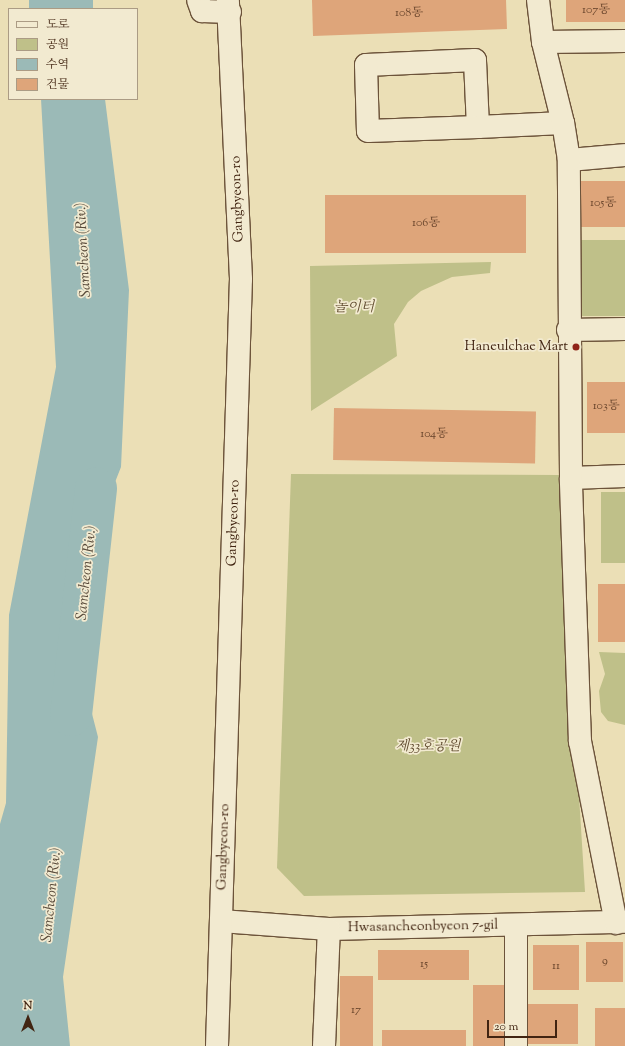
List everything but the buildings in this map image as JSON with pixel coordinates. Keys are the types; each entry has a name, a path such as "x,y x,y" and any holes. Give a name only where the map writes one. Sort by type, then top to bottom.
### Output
{"street":[{"path":"198,0 202,11 229,6"},
{"path":"538,0 543,42 563,123 569,160 568,330 571,478 580,742 620,922"},
{"name":"Gangbyeon-ro","path":"217,1046 242,279 229,6"},
{"path":"543,42 625,41"},
{"path":"478,127 475,60 366,65 368,131 478,127 563,123"},
{"path":"569,160 625,155"},
{"path":"568,330 625,329"},
{"path":"571,478 625,476"},
{"name":"Hwasancheonbyeon 7-gil","path":"221,921 328,929 620,922"},
{"path":"516,925 516,1046"},
{"path":"324,1046 328,929"}],"green space":[{"path":"581,240 625,240 625,316 581,316"},
{"name":"놀이터","path":"491,262 490,273 452,277 421,291 408,302 394,324 397,356 311,411 310,266"},
{"name":"제33호공원","path":"291,474 559,475 585,892 304,896 277,868"},
{"path":"601,492 625,492 625,563 601,563"},
{"path":"599,652 625,653 625,725 608,721 601,712 599,691 605,674"}],"water":[{"path":"29,0 93,0 93,8 29,8"},
{"path":"41,100 105,100 129,290 121,467 65,609 98,737 63,977 70,1046 0,1046 0,824 6,803 9,615 56,367"}],"waterway":[{"name":"Samcheon (Riv.)","path":"71,715 96,488"}],"place":[{"name":"Haneulchae Mart","path":"576,347"}]}
